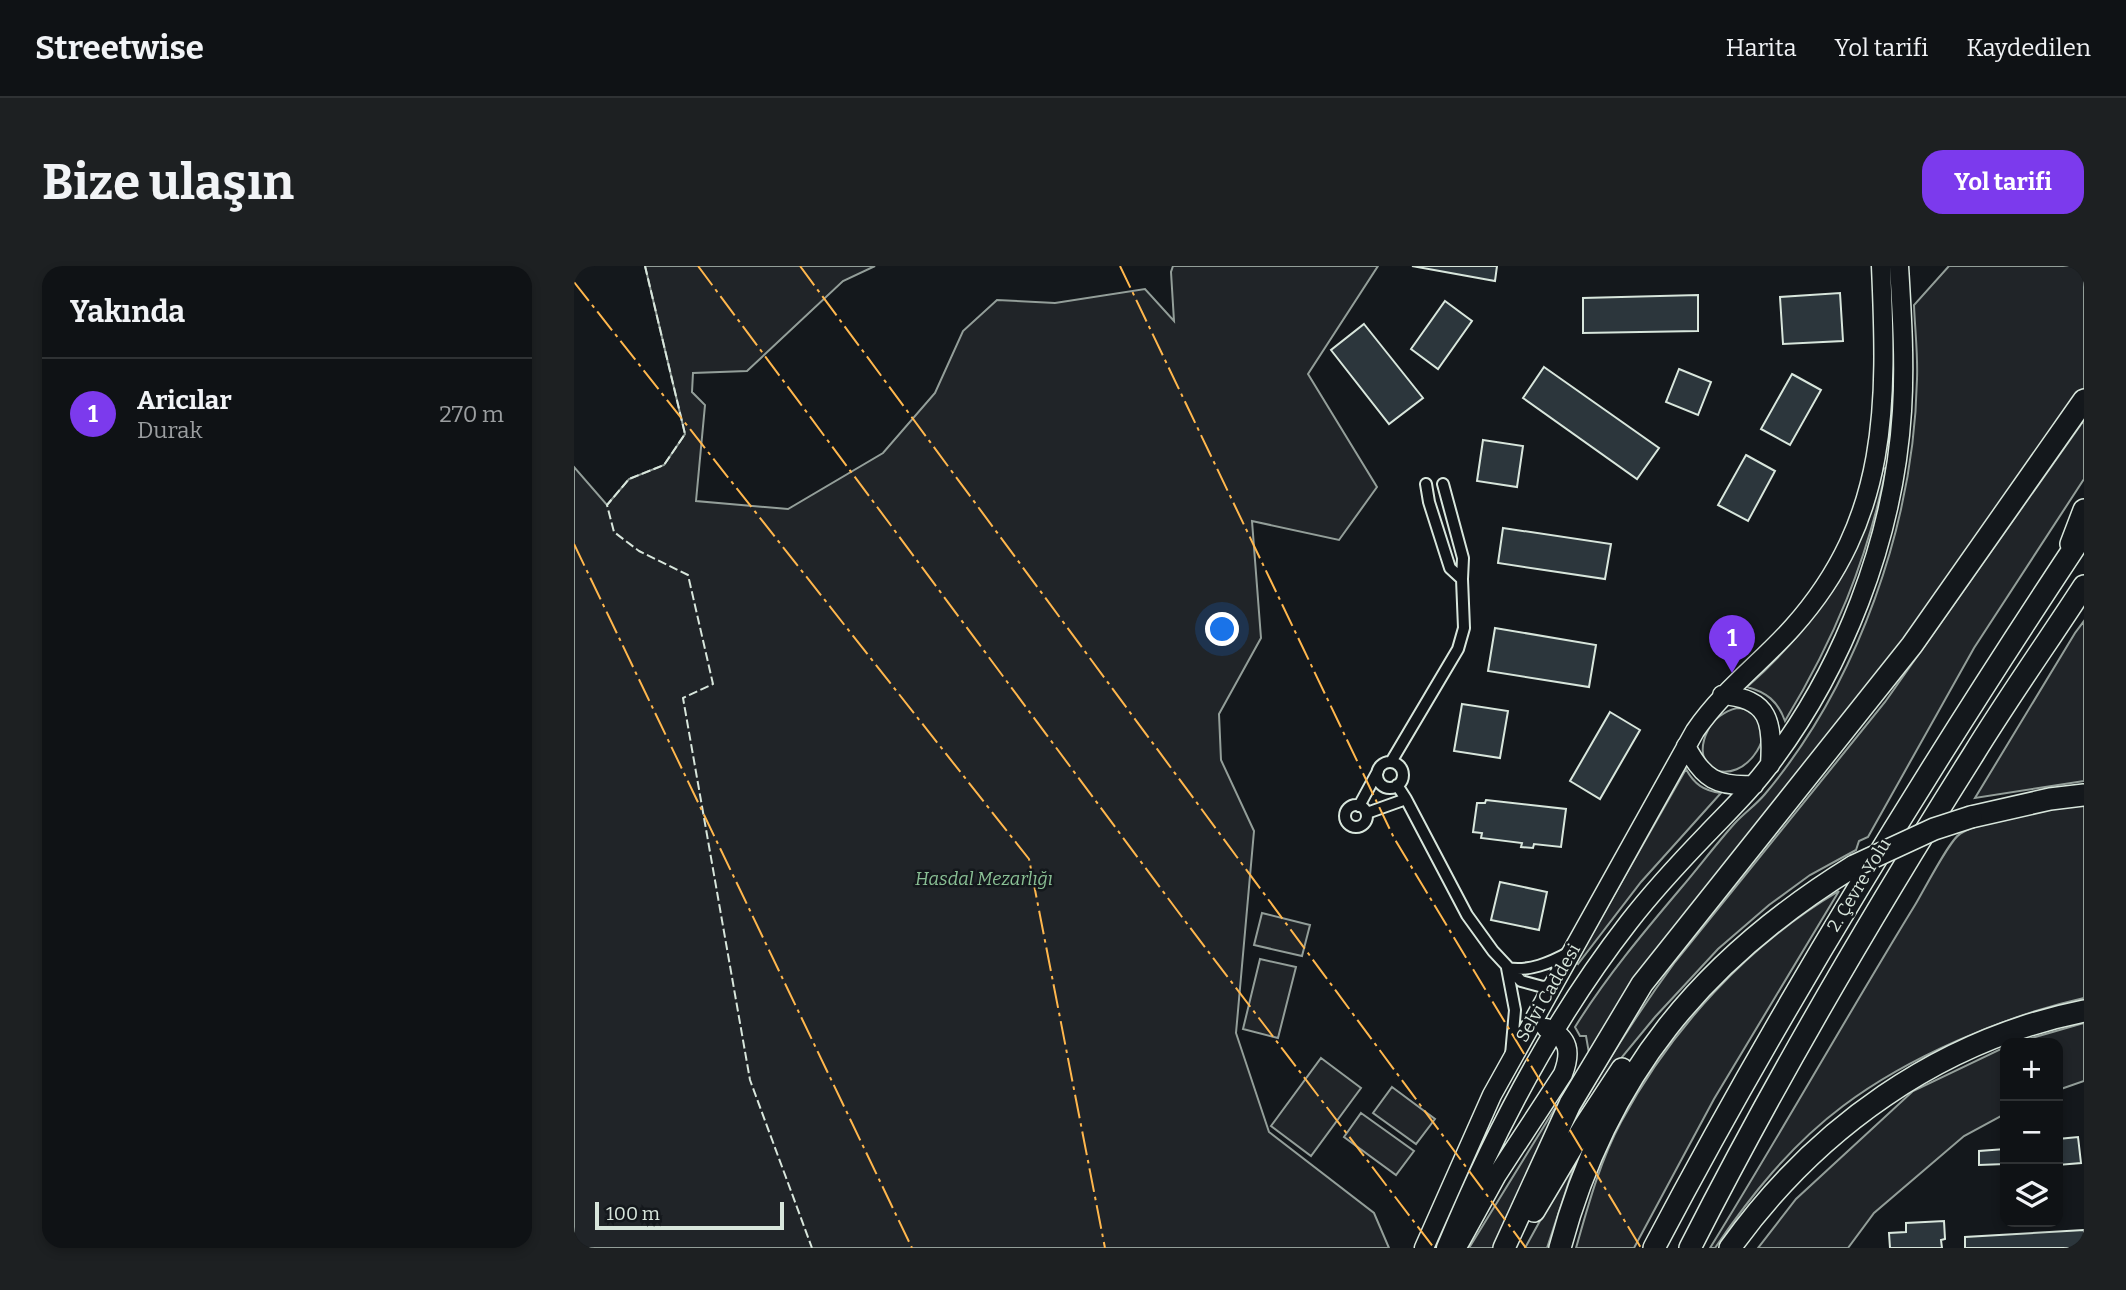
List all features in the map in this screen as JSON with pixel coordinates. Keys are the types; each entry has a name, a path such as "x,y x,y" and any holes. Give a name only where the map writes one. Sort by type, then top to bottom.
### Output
{"highway":[{"path":"1504,1248 1570,1104 1642,984 1896,667 2084,400"},
{"path":"2064,562 2084,510"},
{"name":"2. Çevre Yolu","path":"1654,1248 1743,1084 1847,905 1956,727 2084,533"},
{"name":"2. Çevre Yolu","path":"1690,1248 1746,1139 1852,953 1973,754 2084,586"},
{"path":"1560,1248 1579,1187 1610,1115 1627,1085 1663,1030 1702,984 1773,920 1854,866 1934,830 1971,817 2050,799 2084,795"},
{"path":"1514,1248 1609,1087 1663,1018 1687,994 1702,984"},
{"path":"1730,1248 1792,1173 1821,1145 1883,1096 1918,1074 1984,1042 2021,1028 2084,1011"}],"main road":[{"path":"1881,266 1883,409 1878,453 1865,506 1837,566 1809,606 1768,654 1722,695 1686,746 1701,771 1724,784 1754,785 1770,765 1796,726 1837,652 1865,585 1885,518 1902,413 1904,357 1899,266"},
{"path":"1722,695 1744,698 1755,703 1764,712 1770,727 1770,765"},
{"name":"Selvi Caddesi","path":"1424,1248 1510,1060 1686,746"},
{"name":"Selvi Caddesi","path":"1446,1248 1508,1112 1554,1031 1607,953 1666,877 1754,785"},
{"path":"1553,985 1571,981 1589,970 1607,953"},
{"path":"1457,1248 1497,1175 1563,1074 1567,1063 1568,1046 1562,1037 1554,1031 1536,1029 1526,1032"}],"street":[{"path":"1426,484 1450,568 1462,579"},
{"path":"1391,762 1458,649 1464,628 1463,558 1443,484"},
{"path":"1378,771 1378,780 1384,786 1392,788 1401,780 1402,772 1398,765 1391,762 1383,764 1378,771 1363,809 1406,799"},
{"path":"1397,785 1467,915 1507,968 1526,983 1544,987 1553,985"},
{"path":"1507,968 1517,970 1541,965 1573,950"},
{"path":"1507,968 1515,1010 1510,1060"}],"green space":[{"name":"Hasdal Mezarlığı","path":"645,266 875,266 843,281 747,371 693,373 692,392 705,405 696,501 788,509 883,453 935,393 963,331 997,300 1055,303 1145,289 1174,321 1171,272 1173,266 1378,266 1308,374 1377,487 1339,540 1252,521 1261,638 1219,714 1221,760 1254,831 1236,1033 1269,1132 1374,1213 1389,1248 574,1248 574,467 607,505 629,479 664,465 685,434"},
{"path":"1949,266 2084,266 2084,389 1924,616 1699,899 1495,1248 1469,1248 1589,1053 1586,1036 1580,1036 1575,1027 1639,939 1728,831 1765,794 1798,750 1828,703 1853,652 1875,599 1905,489 1917,379 1914,305"},
{"path":"2084,420 2084,479 1974,648 1868,837 1859,841 1856,850 1810,875 1769,905 1718,949 1622,1057 1573,1128 1571,1126 1607,1063 1675,962 1885,702"},
{"path":"1883,468 1886,469 1869,536 1847,599 1819,660 1785,721 1770,698 1747,687 1794,640 1832,588 1862,531"},
{"path":"2084,621 2084,781 1975,798 2075,633"},
{"path":"1737,708 1749,710 1757,718 1762,728 1762,742 1747,762 1737,769 1726,772 1716,770 1708,765 1703,744 1713,722"},
{"path":"1686,769 1700,786 1721,793 1641,882 1578,964 1576,962"},
{"path":"2084,804 2084,998 2022,1016 1958,1040 1869,1088 1824,1121 1789,1154 1743,1209 1715,1248 1710,1248 1943,855 1956,838 1973,827 2004,816"},
{"path":"1839,891 1714,1099 1634,1248 1576,1248 1607,1152 1621,1122 1663,1054 1688,1022 1743,963 1806,913"},
{"path":"1262,913 1310,925 1302,956 1254,945"},
{"path":"1260,959 1296,967 1278,1038 1243,1029"},
{"path":"2084,1023 2084,1081 2063,1088 2063,1038 2032,1038"},
{"path":"2000,1049 2000,1117 1964,1136 1874,1213 1848,1248 1758,1248 1796,1199 1913,1091"},
{"path":"1321,1058 1361,1088 1311,1156 1271,1126"},
{"path":"1392,1087 1435,1119 1416,1144 1373,1113"},
{"path":"1361,1113 1414,1151 1396,1175 1344,1137"},
{"path":"1573,1161 1575,1163 1547,1248 1525,1248"}],"building":[{"path":"1412,266 1497,266 1495,281"},
{"path":"1840,293 1843,341 1783,344 1780,297"},
{"path":"1698,295 1698,331 1583,333 1583,298"},
{"path":"1445,301 1472,321 1438,369 1411,349"},
{"path":"1364,324 1423,398 1389,424 1331,350"},
{"path":"1544,367 1659,448 1637,479 1523,398"},
{"path":"1679,369 1711,382 1698,415 1666,402"},
{"path":"1792,374 1821,390 1790,445 1761,429"},
{"path":"1483,440 1523,446 1517,487 1477,481"},
{"path":"1746,455 1775,471 1748,521 1718,505"},
{"path":"1503,528 1611,544 1605,579 1498,563"},
{"path":"1495,628 1596,645 1589,687 1488,671"},
{"path":"1462,704 1508,711 1500,758 1454,751"},
{"path":"1610,712 1640,730 1600,799 1570,781"},
{"path":"1486,800 1566,809 1561,847 1534,844 1533,848 1521,847 1522,843 1481,838 1482,833 1473,832 1477,803 1485,803"},
{"path":"1500,882 1547,892 1539,930 1491,920"},
{"path":"2078,1137 2081,1163 2063,1165 2063,1138"},
{"path":"2000,1149 2000,1164 1979,1165 1979,1151"},
{"path":"1944,1221 1945,1239 1941,1240 1942,1248 1890,1248 1889,1233 1906,1232 1906,1223"},
{"path":"2084,1230 2084,1248 1965,1248 1965,1237"}],"fence":[{"path":"645,266 685,434 664,465 629,479 607,505 614,532 639,551 688,575 713,684 683,698 750,1080 812,1248"}],"power":[{"path":"698,266 1182,917 1434,1248"},
{"path":"800,266 1526,1248"},
{"path":"1120,266 1394,838 1641,1248"},
{"path":"574,282 1029,859 1105,1248"},
{"path":"574,544 912,1248"}],"place":[{"name":"Aricılar","path":"1732,673"}]}
